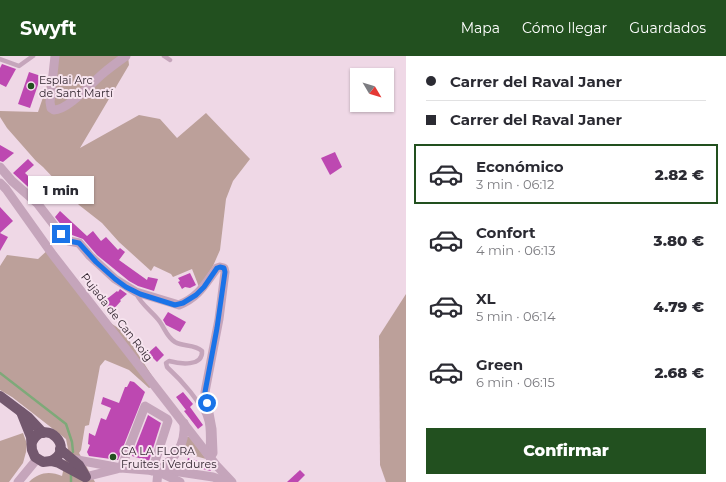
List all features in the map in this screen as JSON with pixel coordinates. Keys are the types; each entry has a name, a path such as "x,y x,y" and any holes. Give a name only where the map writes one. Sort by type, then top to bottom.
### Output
{"main road":[{"path":"0,396 28,418 43,433"},
{"path":"20,412 32,437 32,442 32,452 37,459 43,462 50,461 56,458 60,449 60,443 55,435 49,433 43,433 36,436 32,442"},
{"path":"60,449 79,465 87,479"},
{"path":"50,461 59,463 87,479"}],"street":[{"path":"55,56 50,102 51,108 54,110 61,108 84,91 105,71 126,56"},
{"path":"0,167 12,181 36,203 65,237 72,242 79,243 93,259 115,279 136,292 179,305 196,295 204,287 217,268 223,267 225,272 218,325 205,392 212,429 213,453 209,456"},
{"name":"Pujada de Can Roig","path":"0,183 6,189 58,261 209,456 232,482"},
{"path":"121,468 145,406 168,421 155,471 157,482"},
{"path":"155,471 171,461 178,452 185,433 184,423"},
{"path":"18,482 37,459"},
{"path":"72,459 121,468 173,471 228,482"},
{"name":"Pujada de Can Roig","path":"216,465 218,480"},
{"path":"87,479 121,468"},
{"path":"155,471 180,482"},
{"path":"99,482 108,472"}],"lane":[{"path":"0,59 19,66 33,56"},
{"path":"164,56 170,60"},
{"path":"136,292 138,299 160,322 166,333 173,340 181,345 198,347 202,351 202,357 193,362 180,363 169,361 166,363 167,367 191,394 203,412 207,421 209,456"}],"shaded area":[{"path":"57,56 128,56 129,65 80,148 139,115 160,119 177,138 206,113 250,159 233,181 226,199 220,250 213,266 199,287 192,269 173,277 171,274 154,266 151,271 119,242 102,223 79,205 36,161 7,128 0,117 0,111 38,112"},
{"path":"50,248 112,324 123,331 158,385 149,388 129,370 105,360 100,366 89,425 85,426 81,450 79,453 95,482 29,482 37,476 45,473 53,473 62,476 68,449 66,439 12,397 0,390 0,266 7,255 38,259"},
{"path":"406,294 406,482 386,482 380,465 379,336"},
{"path":"23,433 27,444 23,463 9,482 0,482 0,441"},
{"path":"187,437 190,437 206,459 181,452"}],"building":[{"path":"2,64 16,69 6,87 0,84 0,68"},
{"name":"Esplai Arc de Sant Martí","path":"29,72 41,76 30,108 18,104"},
{"path":"0,145 14,153 3,162 0,161"},
{"path":"335,152 342,167 330,175 321,158"},
{"path":"28,159 34,165 25,173 41,188 42,186 56,199 53,204 42,194 39,197 13,173"},
{"path":"0,207 13,221 0,233"},
{"path":"60,211 87,236 93,231 101,241 106,237 118,250 120,248 125,252 119,260 147,280 148,277 158,279 154,291 138,286 129,281 97,255 83,239 72,235 65,230 55,217"},
{"path":"0,233 8,237 0,251"},
{"path":"190,273 196,285 190,288 185,287 182,289 178,282 180,281 178,278"},
{"path":"120,289 127,294 120,300 121,301 111,312 103,302"},
{"path":"168,312 186,322 180,332 166,325 163,320"},
{"path":"156,346 164,355 157,362 148,353"},
{"path":"130,381 134,382 145,392 118,460 89,456 87,452 90,445 88,444 89,433 95,436 101,418 106,420 111,408 101,404 103,397 119,403 125,387 127,387"},
{"path":"183,392 193,404 190,407 203,425 198,429 184,411 186,410 176,397"},
{"path":"148,415 161,423 149,461 132,456"},
{"path":"188,458 205,463 211,471 186,465"},
{"path":"300,470 305,475 298,482 287,482"}],"waterway":[{"path":"0,373 66,424 72,442 73,452"},
{"path":"71,474 71,482"}],"place":[{"name":"Esplai Arc de Sant Martí","path":"31,86"},
{"name":"CA LA FLORA Fruites i Verdures","path":"113,457"}],"route":[{"path":"61,234 69,241 79,243 96,262 126,287 140,294 175,305 188,301 196,295 204,287 217,268 223,267 225,269 213,353 205,392 207,403"}]}
